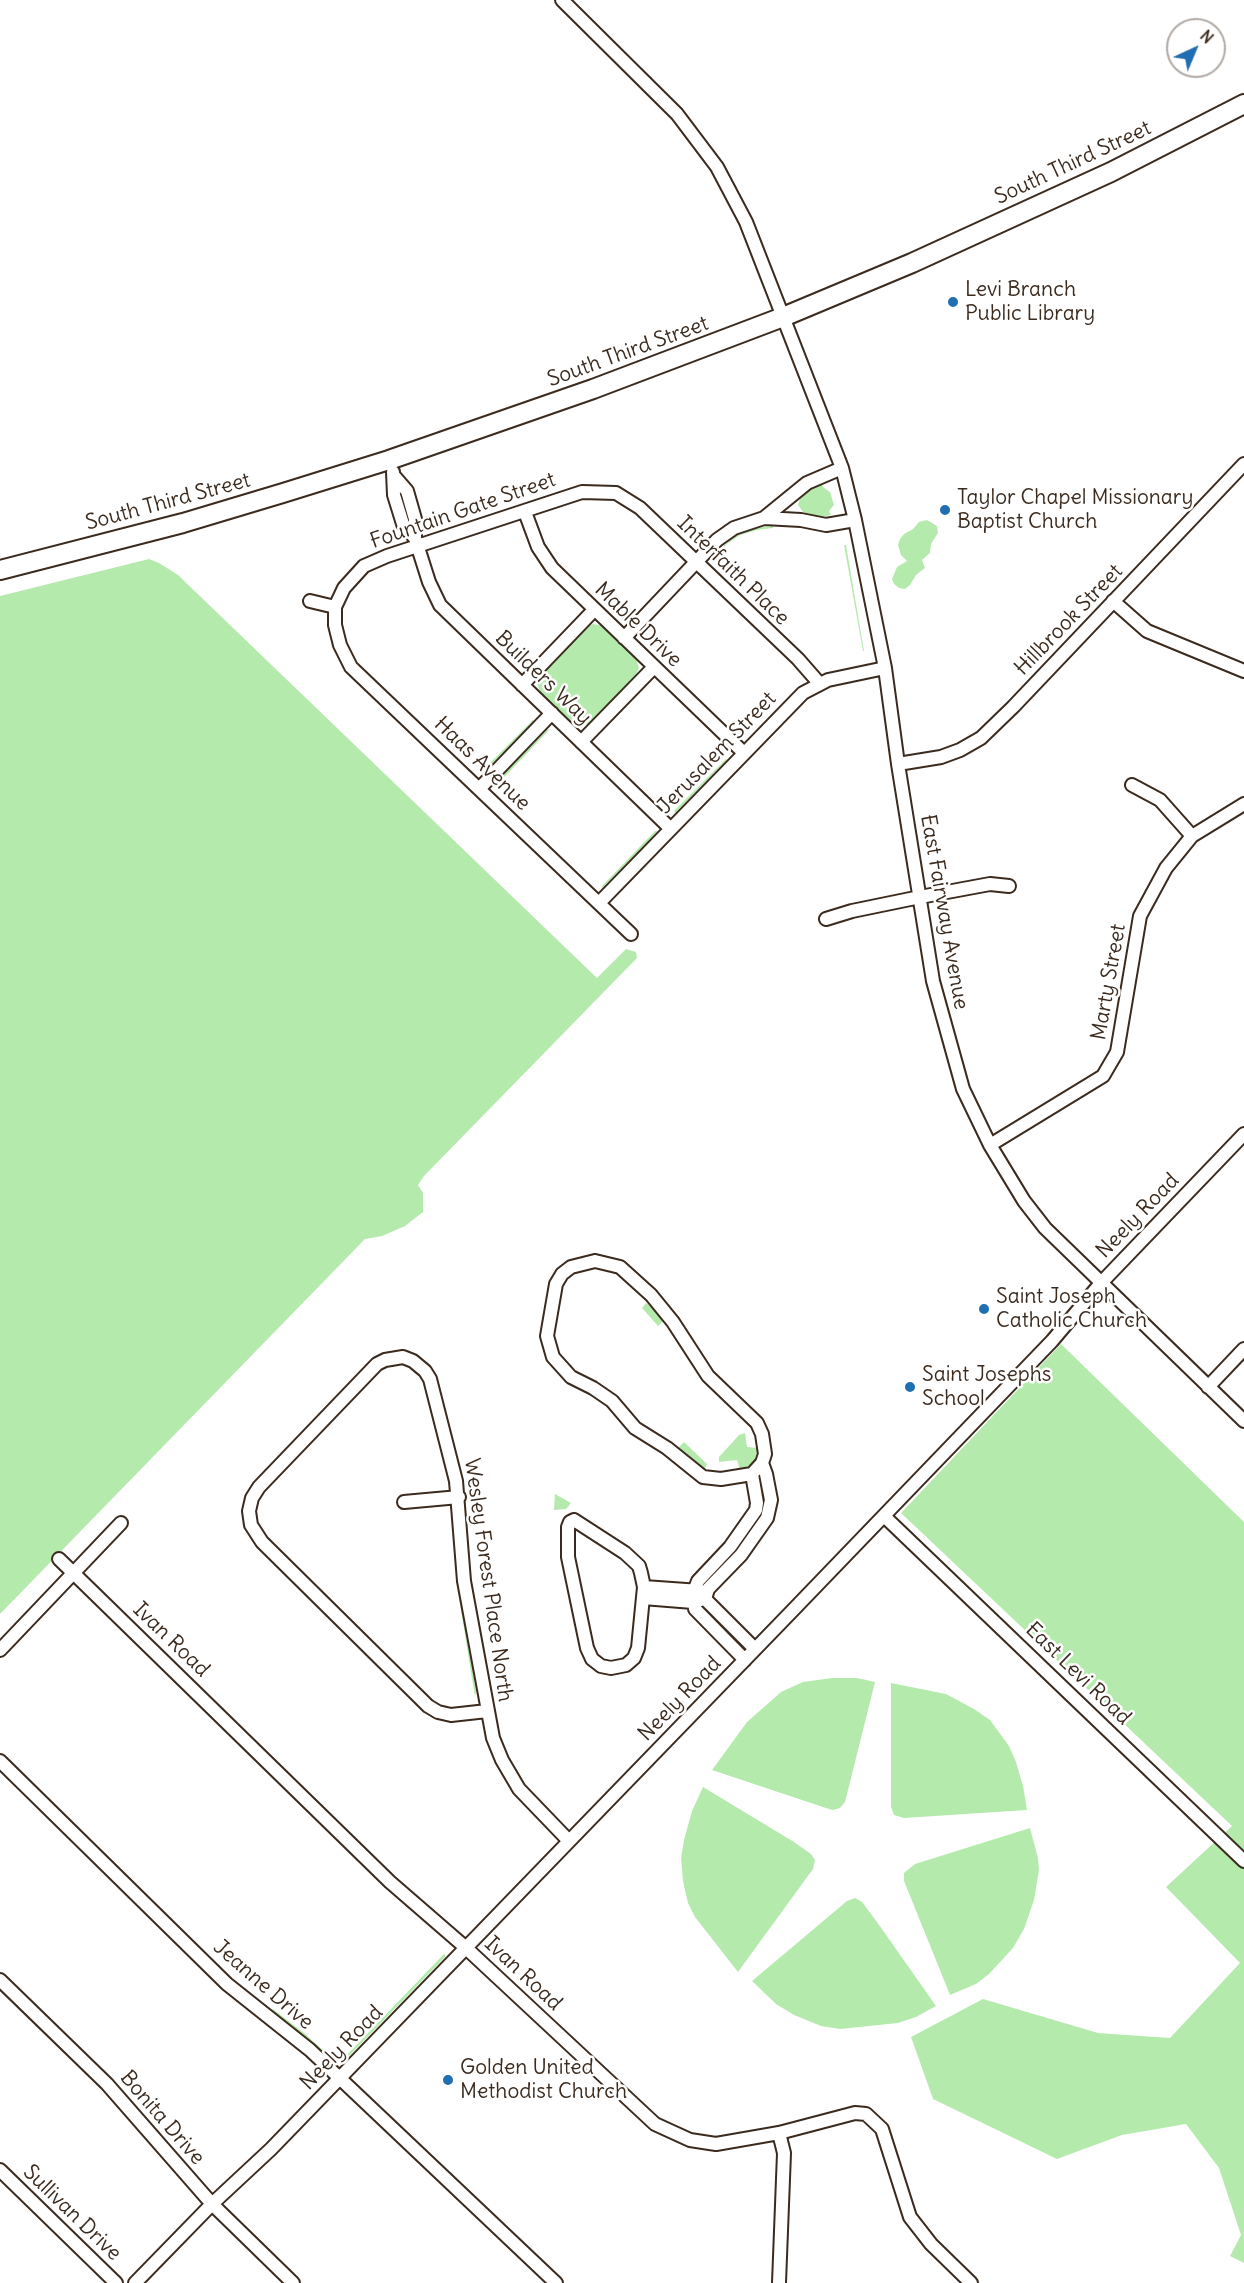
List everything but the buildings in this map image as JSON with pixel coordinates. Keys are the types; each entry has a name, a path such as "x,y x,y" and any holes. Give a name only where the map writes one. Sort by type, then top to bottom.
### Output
{"highway":[{"name":"South Third Street","path":"0,570 392,468 783,318 912,263 1111,172 1244,104"}],"street":[{"name":"East Fairway Avenue","path":"562,0 677,114 717,167 746,222 842,468 885,668 933,981 963,1089 990,1145 1023,1200 1045,1228 1244,1421"},
{"name":"Hillbrook Street","path":"898,764 941,758 981,738 1244,464"},
{"name":"Builders Way","path":"392,468 407,491 415,519 416,542 429,582 440,605 671,829"},
{"path":"764,519 814,478 842,468"},
{"name":"Fountain Gate Street","path":"335,607 344,588 364,566 416,542 525,512 582,492 616,493"},
{"name":"Interfaith Place","path":"616,493 640,508 798,659 819,683"},
{"path":"791,496 801,520"},
{"name":"Mable Drive","path":"525,512 538,547 548,564 744,753"},
{"path":"624,638 728,531 746,523 764,519 801,520 826,525 855,520"},
{"path":"310,601 335,607"},
{"path":"1113,601 1147,631 1244,671"},
{"name":"Haas Avenue","path":"335,607 335,625 340,645 351,667 631,934"},
{"path":"522,685 594,610"},
{"path":"581,742 654,667"},
{"name":"Jerusalem Street","path":"599,903 799,697 819,683 885,668"},
{"path":"479,789 552,713"},
{"path":"1132,785 1160,800 1192,836"},
{"name":"Marty Street","path":"990,1145 1103,1076 1117,1052 1140,916 1166,868 1192,836 1244,804"},
{"path":"826,919 852,911 990,884 1009,886"},
{"name":"Neely Road","path":"135,2283 212,2204 272,2149 884,1516 1052,1341 1101,1283 1244,1134"},
{"path":"586,1262 603,1262 620,1267 651,1295 673,1322 708,1376 757,1423 762,1434 765,1454 762,1463 752,1474 721,1479 702,1478 667,1448 635,1428 621,1410 600,1392 572,1377 559,1366 553,1357 547,1336 554,1290 562,1274 586,1262"},
{"path":"1208,1387 1244,1349"},
{"name":"Wesley Forest Place North","path":"487,1710 451,1715 438,1712 428,1706 262,1542 251,1525 250,1506 254,1494 263,1482 377,1364 395,1357 417,1363 428,1375 452,1458 459,1497 464,1581 493,1738 510,1775 527,1798 569,1841"},
{"path":"700,1596 732,1564 767,1518 771,1500 762,1463"},
{"path":"745,1660 695,1609 700,1596 702,1576 723,1555 756,1510 752,1474"},
{"path":"404,1502 459,1497"},
{"name":"East Levi Road","path":"884,1516 1244,1861"},
{"path":"574,1520 625,1553 639,1566 643,1593 638,1648 634,1658 626,1665 611,1668 596,1663 587,1648 568,1557 570,1521 574,1520"},
{"path":"0,1650 121,1523"},
{"path":"723,1555 732,1564"},
{"name":"Ivan Road","path":"59,1559 390,1882 465,1947 655,2124 682,2137 705,2144 729,2143 779,2133 855,2112 866,2114 882,2129 910,2217 931,2244 971,2283"},
{"path":"643,1593 700,1596 755,1649"},
{"path":"709,1624 719,1615"},
{"name":"Jeanne Drive","path":"0,1761 227,1984 294,2037 556,2283"},
{"name":"Bonita Drive","path":"0,1980 113,2090 212,2204 293,2283"},
{"path":"779,2133 784,2153 779,2283"},
{"name":"Sullivan Drive","path":"0,2170 116,2283"}],"green space":[{"path":"822,483 823,487 830,492 834,505 829,511 831,515 822,517 803,512 798,505 801,496"},
{"path":"927,520 937,526 938,533 931,544 930,553 922,560 925,568 905,589 899,588 892,579 897,567 907,561 901,555 898,545 900,539 919,522"},
{"path":"773,526 773,528 740,535 717,554 715,553 738,534 755,528"},
{"path":"844,545 846,545 864,651 863,651"},
{"path":"149,559 178,575 597,978 626,949 636,952 637,958 424,1176 418,1185 423,1193 423,1212 405,1226 382,1236 365,1239 0,1614 0,596"},
{"path":"593,624 603,626 636,658 639,668 590,723 581,727 574,725 540,692 537,682 540,676 588,626"},
{"path":"533,720 533,722 483,773 482,771"},
{"path":"549,730 495,786 498,780"},
{"path":"727,758 726,761 675,813 674,811"},
{"path":"657,831 653,837 602,888 602,886"},
{"path":"646,1303 665,1319 658,1326 642,1308"},
{"path":"1061,1344 1244,1522 1244,2263 1230,2256 1241,2235 1219,2168 1186,2124 1122,2135 1057,2159 933,2099 911,2037 983,1999 1098,2033 1170,2038 1240,1963 1166,1887 1232,1826 901,1513"},
{"path":"745,1433 747,1447 758,1448 754,1463 740,1470 737,1460 719,1462 719,1457 739,1435"},
{"path":"684,1442 707,1464 704,1470 678,1448"},
{"path":"555,1494 571,1503 566,1509 554,1510"},
{"path":"457,1585 472,1666 475,1697"},
{"path":"832,1678 857,1678 875,1682 845,1802 840,1808 833,1810 826,1808 712,1770 747,1722 781,1692 803,1682"},
{"path":"891,1683 946,1694 990,1720 1009,1746 1016,1762 1027,1810 904,1818 894,1815 891,1807"},
{"path":"703,1787 794,1842 811,1854 815,1860 813,1869 738,1972 695,1917 688,1903 683,1881 681,1858 684,1840 692,1811"},
{"path":"1030,1828 1039,1870 1034,1900 1024,1929 1013,1948 989,1974 976,1984 950,1995 904,1881 904,1873 915,1864"},
{"path":"855,1898 862,1902 877,1922 936,2006 916,2017 898,2023 840,2029 821,2026 794,2015 776,2004 752,1981 847,1901"},
{"path":"445,1953 445,1957 348,2057 343,2059"},
{"path":"273,2009 334,2060 327,2057 272,2011"}],"place":[{"name":"Levi Branch Public Library","path":"953,302"},
{"name":"Taylor Chapel Missionary Baptist Church","path":"945,510"},
{"name":"Saint Joseph Catholic Church","path":"984,1309"},
{"name":"Saint Josephs School","path":"910,1387"},
{"name":"Golden United Methodist Church","path":"448,2080"}]}
